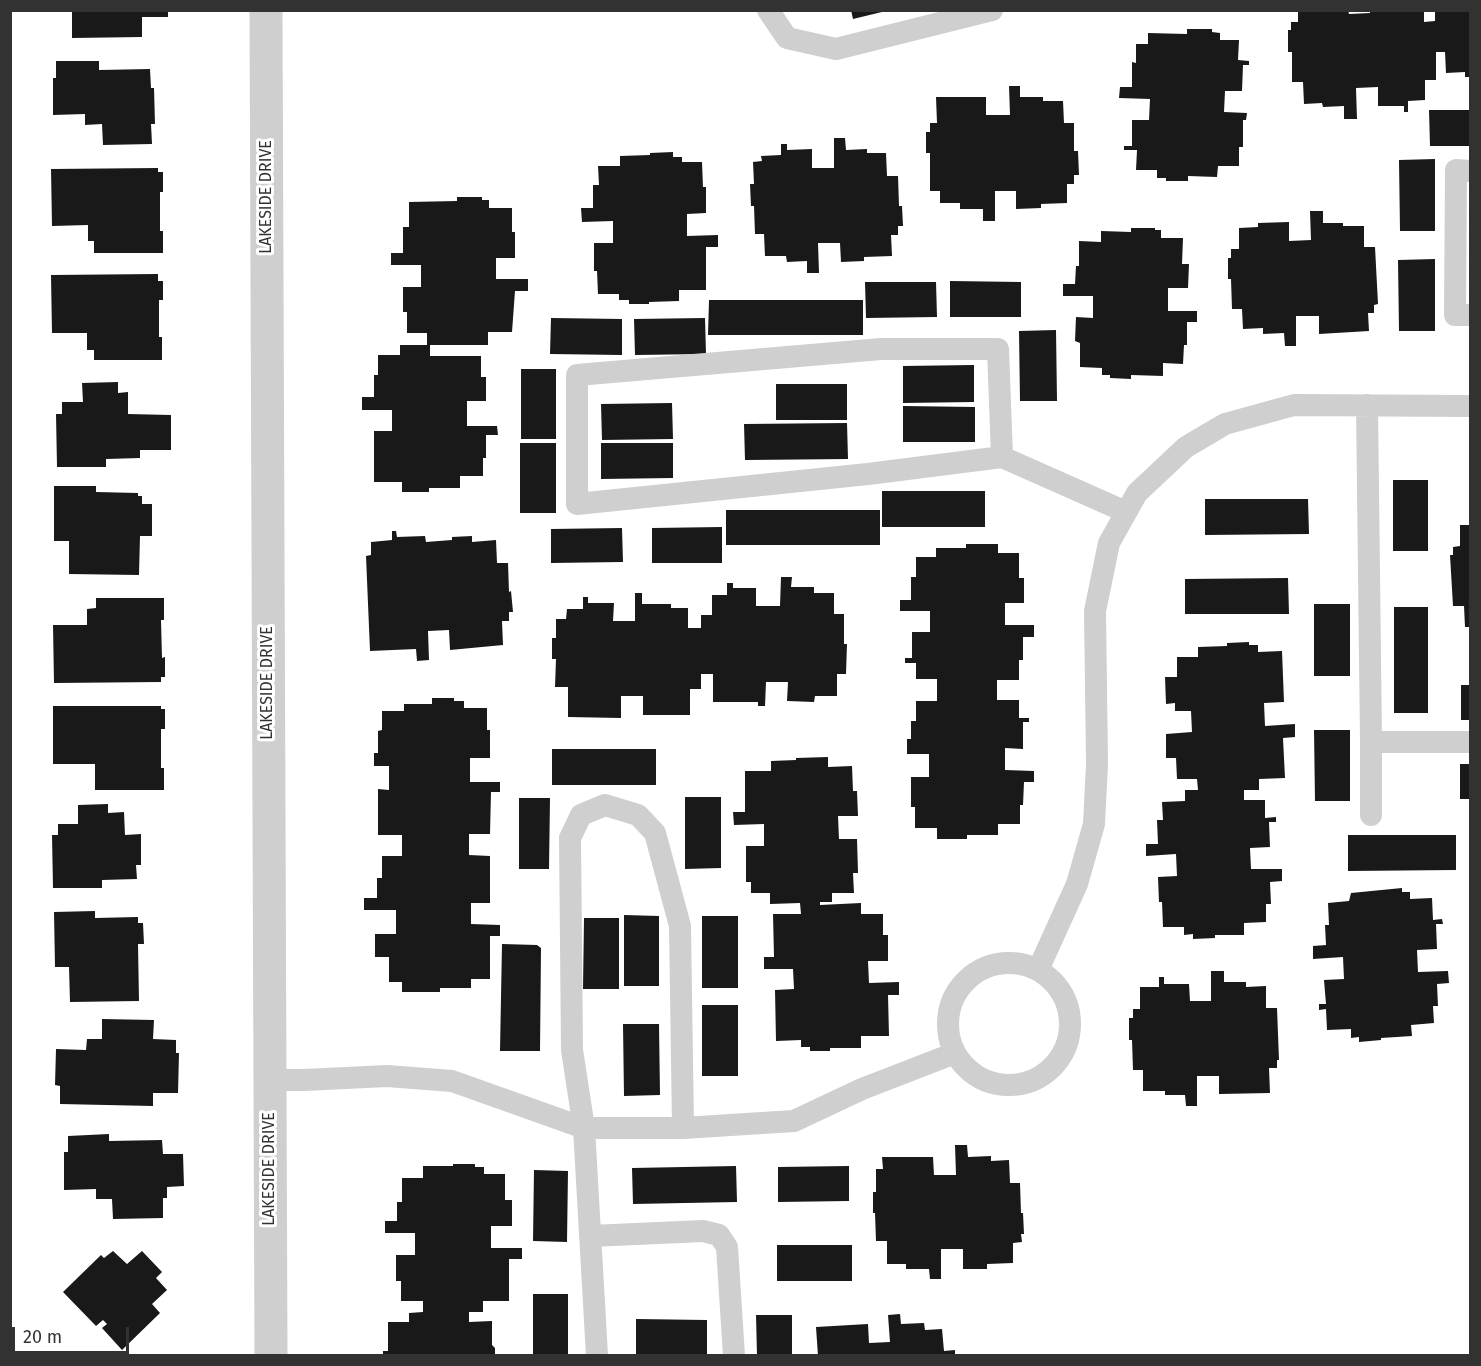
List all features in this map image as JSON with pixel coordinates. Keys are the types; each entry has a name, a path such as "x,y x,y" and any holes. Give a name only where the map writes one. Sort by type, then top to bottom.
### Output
{"street":[{"name":"LAKESIDE DRIVE","path":"266,10 271,1356"}],"lane":[{"path":"768,10 787,39 836,49 992,10"},
{"path":"1470,171 1456,170 1455,315 1470,315"},
{"path":"1002,457 998,348 881,348 577,375 577,504 867,474 1002,457 1126,512"},
{"path":"1038,970 1077,884 1094,824 1097,764 1095,611 1109,543 1137,493 1186,447 1225,424 1294,405 1470,406"},
{"path":"1367,405 1371,815"},
{"path":"1371,742 1470,742"},
{"path":"597,1356 584,1128 572,1050 570,838 581,815 606,805 638,814 655,833 680,926 683,1128"},
{"path":"1000,963 1019,963 1038,970 1054,982 1066,1000 1071,1020 1068,1041 1060,1059 1045,1074 1026,1083 1005,1085 985,1081 967,1070 954,1053 948,1035 948,1015 954,997 965,980 981,969 1000,963"},
{"path":"270,1080 387,1076 452,1082 584,1128 683,1128 794,1121 862,1089 954,1053"},
{"path":"591,1236 703,1231 719,1235 727,1247 734,1356"}],"building":[{"path":"72,10 168,10 168,17 142,17 142,37 72,38"},
{"path":"851,10 886,10 886,11 853,19"},
{"path":"1298,10 1348,10 1349,14 1370,13 1370,10 1424,10 1424,22 1435,21 1435,10 1470,10 1470,77 1465,77 1465,72 1446,73 1445,52 1436,52 1436,80 1425,80 1425,100 1408,101 1408,112 1404,112 1404,106 1378,106 1378,87 1356,88 1357,119 1344,119 1344,106 1323,107 1322,103 1304,104 1303,82 1292,82 1292,52 1288,52 1288,30 1291,30 1291,22 1298,22"},
{"path":"1187,29 1212,29 1212,32 1220,33 1220,40 1239,40 1238,60 1249,61 1249,65 1243,65 1242,91 1225,91 1224,112 1247,113 1246,120 1243,120 1243,147 1239,147 1239,166 1218,166 1217,177 1188,176 1188,181 1166,181 1166,178 1157,178 1157,170 1136,170 1137,150 1124,150 1124,146 1132,146 1132,120 1149,120 1150,99 1119,98 1120,87 1132,87 1132,62 1136,63 1136,44 1148,44 1148,33 1187,34"},
{"path":"56,61 99,61 99,70 150,69 151,88 154,88 155,124 151,124 152,144 103,145 102,124 85,125 85,114 53,115 53,78 56,78"},
{"path":"1009,86 1020,86 1020,97 1043,97 1043,101 1063,101 1064,123 1074,123 1074,151 1078,151 1079,175 1074,175 1074,184 1067,184 1067,203 1041,204 1041,208 1016,209 1016,191 995,191 995,221 983,221 983,209 960,209 960,203 940,203 940,191 930,191 930,153 926,153 926,132 930,132 930,123 937,123 936,97 986,97 986,115 1010,115"},
{"path":"1429,110 1470,110 1470,146 1430,146"},
{"path":"834,138 845,138 846,150 867,149 867,153 886,153 887,176 898,176 899,206 902,206 903,226 898,226 898,235 891,235 892,256 864,257 864,261 841,262 840,243 818,243 819,273 807,273 807,261 787,262 786,256 765,256 764,234 755,234 754,206 751,206 750,184 754,184 753,162 762,161 761,156 781,155 781,144 787,144 787,150 812,149 812,168 834,168"},
{"path":"673,152 673,157 682,157 682,162 702,162 703,187 706,187 706,213 687,214 687,236 718,235 718,247 706,247 706,290 679,290 679,301 649,302 649,304 629,304 629,300 619,300 619,294 598,294 597,271 594,271 594,243 613,243 613,221 582,222 581,208 593,208 593,185 599,185 598,166 620,166 620,156"},
{"path":"1435,159 1435,231 1400,231 1399,160"},
{"path":"158,168 158,172 163,172 163,192 160,192 160,231 163,231 163,253 94,253 94,241 88,241 88,225 52,226 51,169"},
{"path":"457,197 482,197 482,200 489,200 489,208 512,208 515,258 496,258 496,279 528,279 528,291 515,291 512,332 488,332 488,345 430,345 430,356 481,356 481,377 486,377 486,401 467,401 467,426 497,426 498,435 486,435 483,476 460,476 460,488 429,488 429,492 402,492 402,482 374,482 374,431 392,431 392,410 362,410 362,397 374,397 374,375 378,375 378,355 400,355 400,345 427,345 427,333 407,333 407,312 403,312 403,287 421,287 421,265 391,265 391,253 403,253 403,227 409,227 409,202 457,201"},
{"path":"1310,211 1323,211 1323,223 1364,226 1364,247 1375,247 1378,304 1374,305 1374,313 1368,313 1369,331 1319,334 1319,316 1296,316 1296,346 1285,346 1284,333 1263,334 1263,328 1243,329 1242,309 1232,309 1228,258 1231,258 1231,249 1239,249 1239,228 1258,227 1258,223 1289,222 1289,241 1311,240"},
{"path":"1131,228 1155,228 1155,230 1161,230 1161,238 1183,238 1182,264 1189,264 1188,288 1168,288 1168,311 1197,311 1197,322 1187,322 1187,345 1184,345 1183,364 1163,363 1163,376 1131,375 1131,379 1110,378 1110,375 1102,375 1102,368 1080,367 1080,343 1075,341 1076,317 1093,318 1093,296 1063,296 1063,284 1075,284 1076,266 1079,266 1079,241 1101,242 1101,231 1131,232"},
{"path":"1435,259 1435,331 1399,331 1398,260"},
{"path":"158,274 158,281 163,281 163,300 159,300 159,337 162,337 162,360 94,360 94,350 87,350 87,333 52,333 51,275"},
{"path":"950,281 1021,282 1021,317 950,317"},
{"path":"865,282 936,282 937,317 866,318"},
{"path":"709,300 863,300 863,335 708,335"},
{"path":"551,318 622,319 622,355 550,354"},
{"path":"705,318 706,354 635,355 634,319"},
{"path":"1056,330 1057,401 1020,401 1019,331"},
{"path":"974,365 974,402 903,403 903,366"},
{"path":"521,369 556,369 556,439 521,439"},
{"path":"118,382 118,393 128,392 128,414 171,415 171,450 140,450 140,458 106,459 106,467 57,467 56,414 62,414 62,402 83,402 82,383"},
{"path":"776,384 847,384 847,420 776,420"},
{"path":"672,403 673,439 602,440 601,404"},
{"path":"903,406 975,407 975,442 903,442"},
{"path":"847,423 848,459 745,460 744,424"},
{"path":"520,443 556,443 556,513 520,513"},
{"path":"601,443 673,443 673,478 601,479"},
{"path":"1393,480 1428,480 1428,551 1393,551"},
{"path":"54,486 96,486 96,492 138,493 138,496 142,496 142,504 152,504 152,536 140,536 139,575 69,574 69,541 54,541"},
{"path":"882,491 985,491 985,527 882,527"},
{"path":"1205,499 1308,499 1309,534 1205,535"},
{"path":"726,510 880,510 880,545 726,545"},
{"path":"1460,525 1470,525 1470,627 1465,627 1464,606 1453,606 1450,555 1453,555 1453,547 1460,546"},
{"path":"722,527 722,563 652,563 652,528"},
{"path":"622,528 623,562 551,563 551,529"},
{"path":"392,531 396,531 397,537 425,536 426,542 472,536 472,542 496,540 497,563 508,563 509,592 511,591 513,612 509,612 509,621 502,621 503,645 450,650 449,630 428,631 429,660 417,661 416,649 370,651 366,556 371,555 371,542 392,540"},
{"path":"966,544 998,544 998,553 1019,553 1019,578 1024,578 1024,603 1005,603 1005,625 1034,625 1034,637 1023,637 1023,660 1019,660 1019,680 997,680 997,700 1019,700 1019,718 1029,718 1029,722 1023,722 1023,749 1005,748 1005,770 1034,771 1034,782 1024,782 1023,805 1020,805 1020,824 998,824 998,835 967,835 967,839 937,839 937,828 915,828 915,807 911,807 911,777 929,777 929,754 907,754 907,739 911,739 911,721 916,721 916,701 937,701 937,679 916,679 916,663 905,663 905,658 912,658 912,632 930,632 930,611 900,611 900,600 911,600 911,577 916,577 916,557 936,557 936,548 966,548"},
{"path":"781,577 792,577 791,587 814,587 814,593 834,593 834,614 844,614 844,644 847,644 846,674 837,674 837,696 815,696 814,702 787,701 788,682 766,682 765,706 758,706 758,702 713,702 713,674 701,674 701,689 690,689 690,715 643,715 643,696 621,696 621,718 568,717 568,687 555,687 556,659 552,659 552,638 556,638 556,619 566,619 567,609 583,609 583,597 588,597 588,603 614,603 613,621 635,621 635,593 642,593 642,604 671,604 671,608 688,608 688,628 701,628 701,615 712,615 712,595 727,595 727,583 733,583 733,588 756,588 756,606 780,606"},
{"path":"1288,578 1289,614 1185,614 1185,579"},
{"path":"96,598 164,598 164,620 161,620 165,677 161,677 161,682 54,683 53,625 87,625 87,609 96,608"},
{"path":"1314,604 1350,604 1350,676 1314,676"},
{"path":"1394,607 1428,607 1428,713 1394,713"},
{"path":"1249,642 1249,645 1258,645 1258,652 1282,651 1284,702 1264,703 1265,726 1295,724 1295,737 1283,738 1285,778 1259,779 1259,790 1244,790 1244,800 1265,800 1265,818 1276,817 1276,822 1269,822 1270,847 1250,848 1251,869 1282,869 1282,881 1270,882 1271,904 1266,904 1266,922 1244,923 1244,935 1215,935 1215,938 1193,939 1193,934 1184,935 1184,927 1163,927 1158,877 1177,876 1176,854 1146,856 1146,844 1158,844 1157,820 1163,820 1162,802 1185,801 1185,790 1198,790 1197,779 1177,779 1176,758 1166,758 1166,734 1192,732 1191,711 1175,711 1175,703 1166,704 1165,677 1177,677 1177,657 1198,657 1198,647 1227,646 1227,643"},
{"path":"1461,685 1470,685 1470,720 1461,720"},
{"path":"432,698 454,698 454,701 464,701 464,708 487,708 490,758 470,758 470,782 500,782 500,792 491,792 490,834 469,834 469,855 490,856 490,903 471,903 471,924 500,925 500,936 490,936 490,979 471,979 471,988 440,988 440,992 402,992 402,982 389,982 389,957 375,957 375,934 396,934 396,910 364,910 364,898 377,898 377,878 382,878 382,856 402,856 402,835 378,835 378,789 389,790 389,766 374,766 374,753 378,753 378,731 382,730 382,711 404,711 404,704 432,704"},
{"path":"53,706 161,706 161,709 165,709 165,729 161,729 161,768 164,768 164,790 95,790 95,764 53,764"},
{"path":"1314,730 1350,730 1350,801 1315,801"},
{"path":"552,749 656,749 656,785 552,785"},
{"path":"828,757 828,767 852,766 853,791 857,791 858,816 838,816 839,839 857,839 858,873 853,873 854,893 832,893 832,902 820,902 820,905 861,903 861,914 883,914 883,935 888,935 888,961 868,961 869,983 899,982 899,995 888,995 889,1036 861,1036 861,1048 830,1048 830,1051 810,1051 810,1047 801,1047 801,1040 776,1041 775,990 794,989 793,969 764,969 764,957 774,957 773,914 801,914 800,903 770,904 770,893 751,893 751,882 746,882 746,846 764,846 764,824 734,825 733,812 745,812 745,771 771,771 771,761"},
{"path":"1460,764 1470,764 1470,799 1460,799"},
{"path":"685,797 721,797 721,868 685,869"},
{"path":"519,798 550,798 549,869 519,869"},
{"path":"108,804 108,813 124,812 125,835 141,834 141,865 136,865 137,879 102,880 102,888 53,888 52,835 58,835 58,824 78,824 78,805"},
{"path":"1348,835 1456,835 1456,870 1348,871"},
{"path":"1402,888 1402,892 1410,892 1410,899 1432,898 1433,920 1442,919 1443,924 1436,924 1437,949 1417,950 1418,972 1448,971 1449,983 1437,984 1438,1006 1433,1006 1434,1023 1411,1025 1412,1036 1359,1042 1359,1037 1351,1038 1351,1029 1327,1030 1326,1009 1319,1010 1319,1004 1326,1004 1324,980 1344,979 1343,957 1313,959 1313,946 1326,945 1325,925 1329,925 1328,903 1349,901 1351,893"},
{"path":"95,911 95,918 138,917 138,923 143,923 144,944 138,944 139,1001 70,1002 69,967 55,967 54,912"},
{"path":"624,915 659,916 659,986 624,986"},
{"path":"702,916 738,916 738,988 702,988"},
{"path":"584,918 619,918 619,989 583,989"},
{"path":"502,944 537,945 541,948 540,1051 500,1051"},
{"path":"1211,971 1224,971 1224,982 1246,982 1246,987 1266,986 1266,1008 1277,1008 1279,1060 1277,1060 1277,1068 1269,1068 1270,1093 1219,1094 1219,1076 1197,1076 1197,1106 1186,1106 1185,1095 1165,1095 1165,1091 1143,1091 1143,1070 1133,1070 1132,1040 1129,1040 1129,1018 1133,1018 1133,1009 1140,1009 1140,987 1159,987 1159,977 1164,977 1164,984 1189,984 1190,1001 1211,1001"},
{"path":"702,1005 738,1005 738,1076 702,1076"},
{"path":"102,1019 154,1020 153,1039 176,1040 176,1053 179,1053 178,1093 153,1093 153,1106 60,1104 60,1086 55,1085 56,1049 86,1050 87,1039 102,1039"},
{"path":"623,1024 659,1024 660,1095 624,1096"},
{"path":"109,1134 109,1141 162,1140 163,1154 183,1154 184,1186 167,1187 167,1198 163,1198 163,1218 113,1219 112,1199 96,1199 96,1189 64,1190 64,1152 68,1152 68,1136"},
{"path":"955,1145 967,1145 968,1157 991,1156 991,1161 1009,1160 1010,1183 1020,1183 1024,1234 1021,1234 1022,1242 1013,1243 1013,1263 987,1264 987,1269 963,1269 963,1249 941,1249 941,1279 930,1279 929,1269 906,1269 906,1264 887,1264 887,1241 876,1241 875,1213 873,1213 876,1169 883,1169 882,1157 933,1157 934,1175 956,1175"},
{"path":"453,1164 475,1164 475,1167 484,1167 484,1174 505,1174 505,1200 512,1200 512,1226 491,1226 491,1248 522,1248 522,1259 509,1259 509,1301 483,1301 483,1312 469,1312 469,1322 492,1321 492,1345 495,1348 495,1356 383,1356 383,1351 388,1351 388,1322 409,1322 409,1313 423,1312 423,1301 401,1301 401,1281 396,1281 396,1255 415,1255 415,1233 385,1233 385,1221 397,1221 397,1202 402,1202 402,1178 423,1178 423,1166 453,1166"},
{"path":"736,1166 737,1202 633,1204 632,1168"},
{"path":"849,1166 849,1201 778,1202 778,1167"},
{"path":"534,1170 568,1171 567,1242 533,1241"},
{"path":"777,1245 852,1245 852,1281 777,1281"},
{"path":"113,1251 127,1264 142,1251 162,1272 156,1278 167,1290 152,1304 160,1313 122,1350 102,1328 107,1324 103,1320 96,1326 63,1292 101,1255 104,1258"},
{"path":"533,1294 568,1294 568,1356 533,1356"},
{"path":"900,1314 901,1324 924,1323 925,1330 942,1329 944,1351 955,1350 955,1356 818,1356 816,1327 868,1324 869,1343 890,1342 888,1315"},
{"path":"756,1315 792,1315 792,1356 757,1356"},
{"path":"636,1319 707,1320 707,1356 636,1355"}]}
